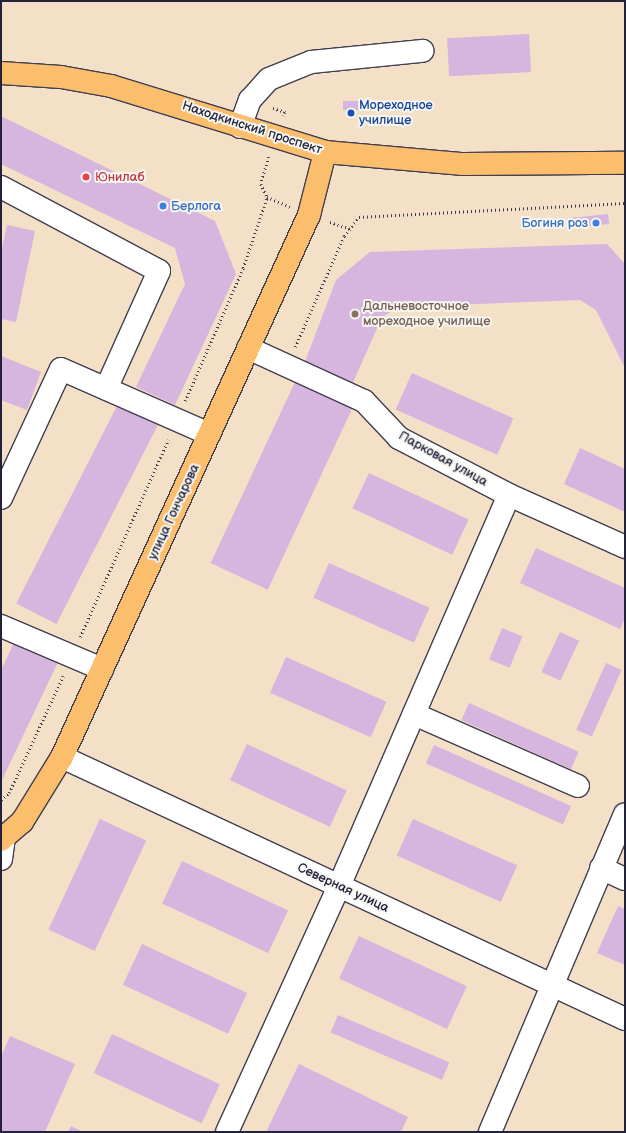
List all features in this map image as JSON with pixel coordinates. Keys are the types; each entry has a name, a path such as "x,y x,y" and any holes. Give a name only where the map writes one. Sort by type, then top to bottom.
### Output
{"main road":[{"name":"Находкинский проспект","path":"1,73 61,77 111,86 274,138 325,152 463,164 625,163"},
{"name":"улица Гончарова","path":"3,839 22,822 40,797 62,757 310,215 325,152"}],"street":[{"path":"240,127 250,100 269,79 311,62 422,51"},
{"path":"1,187 159,271 106,389"},
{"name":"Парковая улица","path":"248,348 364,401 399,438 509,496 625,547"},
{"path":"1,498 61,369 209,434"},
{"path":"227,1132 339,886 509,496"},
{"path":"1,626 102,669"},
{"path":"414,714 578,786"},
{"name":"Северная улица","path":"62,757 625,1019"},
{"path":"490,1132 625,814"},
{"name":"улица Гончарова","path":"1,859 3,839"},
{"path":"601,868 625,879"}],"path":[{"path":"250,100 285,112 274,138 261,184 267,197 310,215 350,228"},
{"path":"1,800 9,793 177,420 243,268 267,197"},
{"path":"287,366 350,228 359,217 625,203"}],"building":[{"path":"529,34 531,72 449,76 447,38"},
{"path":"343,101 375,101 375,110 343,110"},
{"path":"1,116 215,221 236,274 175,405 136,387 185,284 175,248 1,164"},
{"path":"608,214 609,224 568,228 567,218"},
{"path":"7,225 35,231 16,322 1,319 1,253"},
{"name":"Дальневосточное мореходное училище","path":"607,244 625,264 625,368 596,310 580,300 399,307 382,317 351,387 303,367 336,280 370,252"},
{"path":"1,356 41,372 27,410 1,400"},
{"path":"412,373 513,418 497,455 396,410"},
{"path":"296,380 353,407 268,590 211,563"},
{"path":"118,404 158,424 56,624 16,604"},
{"path":"580,448 625,469 625,512 564,484"},
{"path":"369,473 469,519 452,555 353,508"},
{"path":"536,548 625,588 625,618 620,629 520,583"},
{"path":"329,563 429,608 414,642 314,598"},
{"path":"502,628 522,636 510,668 489,660"},
{"path":"560,632 579,641 560,681 541,672"},
{"path":"16,639 59,660 1,782 1,670"},
{"path":"286,657 386,702 371,737 270,693"},
{"path":"606,663 622,670 592,737 576,730"},
{"path":"469,703 579,752 571,769 461,720"},
{"path":"247,744 347,790 330,827 230,780"},
{"path":"434,745 571,806 563,824 426,763"},
{"path":"100,819 146,841 95,951 48,930"},
{"path":"413,819 517,865 501,902 397,856"},
{"path":"182,861 288,910 268,953 162,904"},
{"path":"618,906 625,909 625,965 597,953"},
{"path":"359,936 467,986 447,1029 339,979"},
{"path":"142,944 247,993 228,1034 123,985"},
{"path":"338,1015 449,1062 442,1080 331,1032"},
{"path":"112,1034 220,1084 202,1123 94,1073"},
{"path":"10,1036 75,1064 45,1132 1,1132 1,1057"},
{"path":"299,1064 408,1117 401,1132 266,1132"},
{"path":"71,1126 83,1132 68,1132"}],"place":[{"name":"Мореходное училище","path":"351,113"},
{"name":"Юнилаб","path":"86,177"},
{"name":"Берлога","path":"163,206"},
{"name":"Богиня роз","path":"596,223"},
{"name":"Дальневосточное мореходное училище","path":"355,314"}]}
